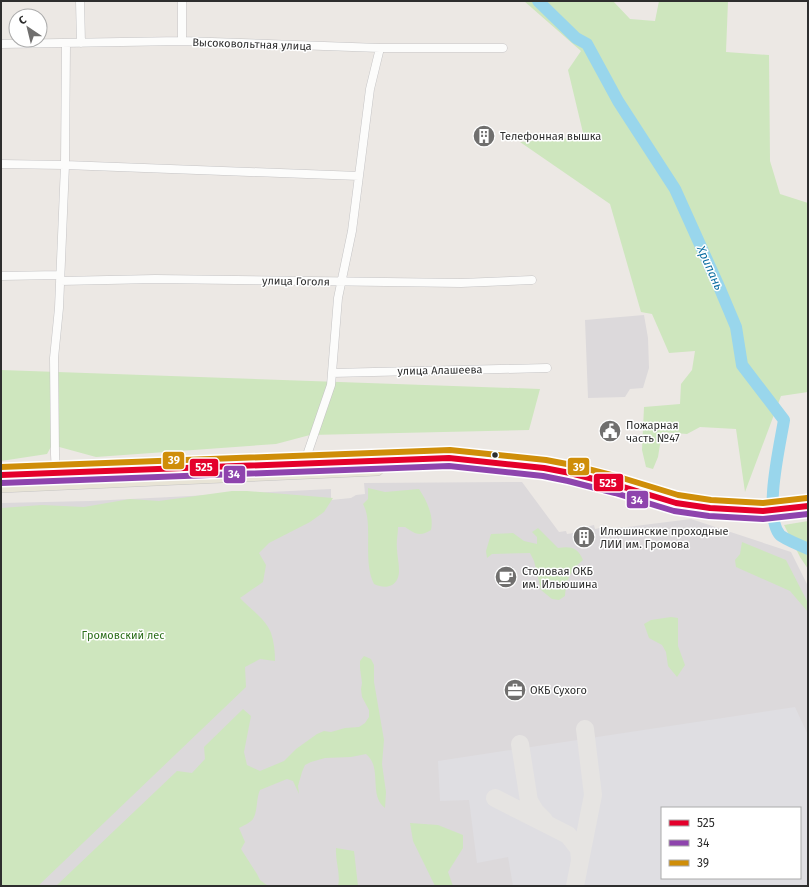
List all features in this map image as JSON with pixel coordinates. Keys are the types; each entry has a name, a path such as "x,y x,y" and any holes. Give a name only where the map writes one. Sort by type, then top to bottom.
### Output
{"main road":[{"path":"1,475 449,458 505,463 570,473 676,503 730,510 763,511 807,506"},
{"path":"1,486 505,463"}],"street":[{"path":"80,1 81,43"},
{"path":"182,1 182,42"},
{"name":"Высоковольтная улица","path":"1,44 182,42 380,48 503,48"},
{"path":"56,474 54,358 59,308 65,165 66,44"},
{"path":"306,463 307,454 331,385 340,282 352,231 370,89 380,48"},
{"path":"1,164 359,176"},
{"name":"улица Гоголя","path":"1,276 60,278 84,282 155,279 461,283 532,280"},
{"name":"улица Алашеева","path":"332,373 548,368"}],"shaded area":[{"path":"644,315 648,338 649,368 643,388 630,389 625,397 588,398 585,320"},
{"path":"522,482 559,532 566,531 567,534 586,531 586,527 594,525 595,529 600,528 600,530 691,519 791,552 808,586 808,886 1,886 1,503 90,501 331,489 331,500 351,498 356,495 365,494 364,483"},
{"path":"795,707 808,735 808,886 513,886 508,857 477,863 469,800 440,801 438,761"}],"green space":[{"path":"524,1 613,1 630,19 655,21 659,1 728,1 726,52 769,55 770,161 780,194 808,203 808,392 781,396 745,492 736,429 700,427 687,434 662,432 658,457 653,469 646,467 642,450 644,407 680,404 681,384 692,370 695,351 669,353 652,314 641,312 610,204 520,142 584,137 568,70 581,51"},
{"path":"1,370 540,389 529,430 310,435 276,444 96,457 52,445 47,454 1,461"},
{"path":"368,488 385,492 419,489 425,498 431,514 431,530 427,532 418,534 405,527 398,527 397,546 399,573 396,582 388,587 374,584 371,575 368,554 368,521 363,504 368,499"},
{"name":"Громовский лес","path":"232,491 333,498 324,512 310,522 269,543 259,553 266,565 263,582 240,598 262,619 269,628 274,643 275,661 260,659 245,667 246,687 38,886 1,886 1,508 42,505 84,507 130,499 159,501"},
{"path":"808,521 808,569 800,557 784,525"},
{"path":"538,528 558,548 573,548 579,552 583,560 572,571 568,580 565,596 559,600 552,599 541,590 534,561 530,553 492,554 487,558 486,551 491,534 513,533 524,541 537,544 537,537 532,532"},
{"path":"742,542 786,560 808,603 808,612 790,591 736,567 735,560 740,554"},
{"path":"671,617 678,618 678,646 685,665 677,677 668,666 666,652 662,645 649,638 644,624 651,620"},
{"path":"364,656 371,659 374,665 374,682 384,740 382,764 386,792 385,808 380,803 377,796 374,767 366,754 351,757 325,758 305,765 298,786 299,794 293,781 287,779 260,790 256,812 253,819 239,828 245,842 241,849 260,880 268,886 56,886 177,771 192,773 205,759 204,747 243,709 251,716 244,752 247,765 260,771 284,761 296,749 317,734 324,731 331,732 345,728 359,727 365,723 369,717 369,710 362,697 361,689 362,683 360,661"},
{"path":"410,823 438,825 463,835 463,848 448,872 453,886 435,886 413,841"},
{"path":"336,848 354,851 358,886 338,886 339,877"}],"waterway":[{"name":"Хрипань","path":"538,1 576,38 587,44 618,101 675,189 736,327 742,365 784,420 774,480 773,513 775,526 782,537 808,549"}],"taxiway":[{"path":"575,886 593,795 585,729"},
{"path":"520,744 529,801 535,811 544,820"},
{"path":"495,798 568,835 579,849 580,860"}],"transit line":[{"name":"39","path":"1,467 450,450 546,460 619,477 678,495 711,500 763,503 807,498"},
{"name":"525","path":"1,475 449,458 544,468 617,485 676,503 710,508 763,511 808,506"},
{"name":"34","path":"1,483 449,466 543,476 615,493 674,511 709,516 763,519 808,514"}],"place":[{"name":"Телефонная вышка","path":"484,136"},
{"name":"Пожарная часть №47","path":"610,431"},
{"name":"Илюшинские проходные ЛИИ им. Громова","path":"584,537"},
{"name":"Столовая ОКБ им. Ильюшина","path":"506,577"},
{"name":"ОКБ Сухого","path":"515,690"}]}
